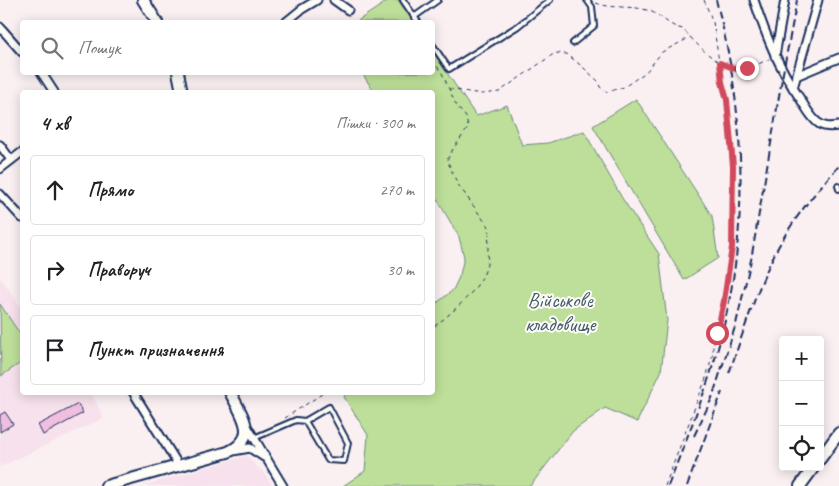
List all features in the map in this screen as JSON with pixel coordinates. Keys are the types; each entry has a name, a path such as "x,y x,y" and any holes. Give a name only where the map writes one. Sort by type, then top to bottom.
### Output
{"main road":[{"path":"142,0 156,20"},
{"path":"179,75 182,90"},
{"path":"106,486 228,452 238,447 244,441 247,432 245,423 231,395"},
{"path":"824,454 839,433"},
{"path":"800,486 811,471"}],"street":[{"path":"288,20 317,0"},
{"path":"334,0 348,10"},
{"path":"754,0 765,35 783,73 793,88 818,123 829,128 839,126"},
{"path":"775,56 785,0"},
{"path":"793,88 818,0"},
{"path":"0,27 20,50"},
{"path":"796,76 839,58"},
{"path":"43,75 53,90"},
{"path":"0,145 11,160"},
{"path":"0,169 20,153"},
{"path":"0,194 20,216"},
{"path":"136,395 178,466"},
{"path":"245,423 282,486"},
{"path":"228,452 250,448 266,459"}],"lane":[{"path":"403,0 416,20"},
{"path":"414,17 438,0"},
{"path":"435,48 449,69 518,26 550,0"},
{"path":"573,43 594,26 592,7 587,0"},
{"path":"254,438 296,420 305,421 328,407 348,443 344,461 328,460 305,421"}],"path":[{"path":"665,486 703,387 713,354 713,346 730,269 732,247 733,166 727,100 722,82 713,22 704,0"},
{"path":"597,3 605,6 629,6 651,11 676,28 683,29 695,43 720,63 736,69 747,68 775,56"},
{"path":"449,88 482,94 499,92 555,53 567,54 598,81 600,87 607,92 624,87 646,72 662,52 691,37"},
{"path":"435,64 442,73 457,107 466,117 468,128 447,160 457,183 490,229 487,264 481,280 458,306 435,325"},
{"path":"281,427 285,418 320,395"}],"shaded area":[{"path":"0,277 20,306 20,395 92,395 104,418 0,467"},
{"path":"246,456 265,474 273,486 142,486"}],"green space":[{"path":"389,0 398,0 412,20 359,20"},
{"name":"Військове кладовище","path":"435,55 476,116 507,105 522,145 548,143 584,131 622,198 659,254 667,320 661,372 637,422 605,408 573,431 530,486 343,486 365,471 368,435 344,397 345,395 435,395 435,304 453,290 460,275 464,257 459,237 435,195 435,90 373,90 363,75 435,75"},
{"path":"636,99 712,216 718,258 684,280 593,126"},
{"path":"0,304 20,334 20,363 1,376"}],"building":[{"path":"78,404 83,413 43,435 38,425"},
{"path":"5,412 13,424 0,432 0,415"}],"railway":[{"path":"668,486 714,362 726,317 739,227 739,136 727,45 716,0"},
{"path":"694,436 712,398 736,324 751,260 797,0"},
{"path":"729,373 755,299 774,255 804,208 839,166"},
{"path":"687,486 722,392"}],"route":[{"path":"717,333 730,269 733,166 727,100 722,82 720,63 736,69 747,68"}]}
